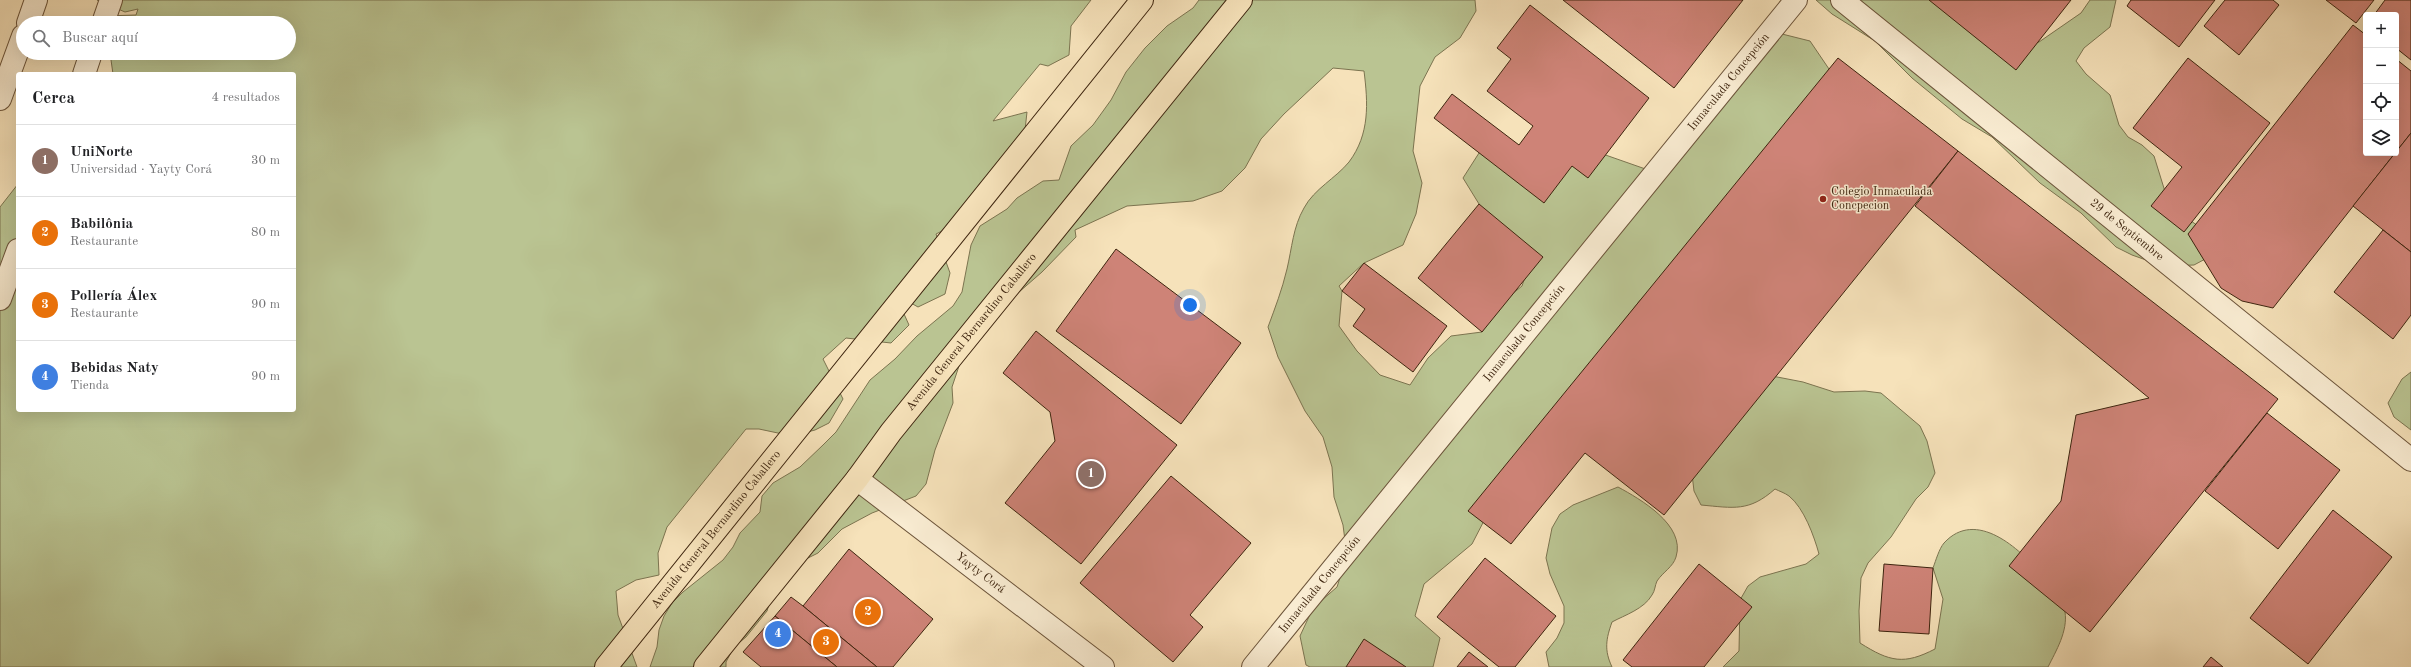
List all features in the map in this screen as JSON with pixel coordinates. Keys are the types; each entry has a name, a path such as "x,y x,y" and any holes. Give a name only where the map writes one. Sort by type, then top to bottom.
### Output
{"main road":[{"name":"Avenida General Bernardino Caballero","path":"606,667 1142,0"},
{"name":"Avenida General Bernardino Caballero","path":"705,667 857,479 891,432 1241,0"}],"street":[{"path":"30,16 36,0"},
{"path":"105,16 111,0"},
{"name":"Inmaculada Concepción","path":"1253,667 1796,0"},
{"name":"29 de Septiembre","path":"1842,0 2411,460"},
{"path":"0,99 16,55"},
{"path":"85,72 89,60"},
{"path":"0,299 16,255"},
{"name":"Yayty Corá","path":"857,479 1103,667"}],"green space":[{"path":"97,0 1091,0 1071,26 1069,55 1048,66 1040,64 993,121 1027,112 1023,148 966,219 936,234 950,273 945,294 918,307 895,294 909,325 891,343 846,338 823,359 843,399 829,423 815,430 792,436 759,429 746,429 667,527 658,553 659,575 636,580 616,591 618,615 637,667 0,667 0,207 16,187 16,412 296,412 296,72 113,72 111,60 296,60 296,16 105,16 136,15 138,9 125,12"},
{"path":"1199,0 1475,0 1476,11 1460,38 1435,57 1420,86 1413,151 1422,183 1416,214 1403,245 1364,263 1339,286 1342,291 1339,326 1357,351 1380,375 1410,385 1428,358 1451,336 1482,332 1497,306 1522,286 1532,256 1484,219 1479,204 1463,178 1479,153 1597,152 1654,172 1778,33 1810,41 1829,69 1816,98 1667,274 1641,299 1620,326 1488,513 1472,544 1424,584 1415,616 1440,638 1433,667 1310,667 1306,665 1300,636 1313,608 1337,587 1347,556 1343,525 1334,497 1332,467 1323,437 1305,411 1278,357 1268,327 1283,284 1295,230 1300,215 1313,195 1349,162 1361,140 1364,129 1367,106 1364,71 1333,68 1284,114 1261,139 1245,168 1222,191 1193,201 1127,206 1075,230 1076,237 1042,272 1003,306 962,357 952,387 953,403 935,450 926,484 916,496 872,513 842,529 818,553 788,568 772,595 767,611 746,637 734,647 726,662 726,667 650,667 657,647 659,630 664,616 672,603 683,592 723,560 733,547 740,533 760,512 762,496 773,483 800,467 836,432 870,380 895,359 917,336 953,306 962,292 971,245 980,226 1007,209 1017,198 1043,181 1059,180 1071,146 1093,125 1111,100 1126,72 1145,48 1167,26 1193,8"},
{"path":"1816,0 1959,0 2023,48 2039,42 2081,13 2090,0 2116,0 2110,27 2084,48 2076,61 2086,74 2110,95 2119,125 2128,137 2142,145 2154,156 2167,198 2191,221 2204,230 2209,257 2194,265 2163,266 2132,255 2116,247 2081,213 2040,183 1992,137 1962,119 1912,78 1875,41 1832,14"},
{"path":"2411,372 2411,430 2394,417 2388,403 2402,379"},
{"path":"1772,376 1803,382 1834,392 1865,391 1881,393 1920,426 1927,441 1935,473 1928,487 1916,499 1891,537 1868,563 1861,578 1859,611 1860,643 1880,654 1897,659 1914,657 1935,649 1943,599 1933,568 1938,555 1944,543 1956,533 1970,530 1983,531 1997,536 2010,544 2032,564 2053,587 2062,601 2065,612 2065,626 2061,641 2048,667 1723,667 1739,651 1740,600 1748,586 1760,577 1806,564 1819,554 1804,515 1794,501 1784,493 1775,489 1757,502 1749,505 1741,507 1723,507 1701,505 1694,491 1692,474"},
{"path":"1618,487 1649,506 1668,524 1674,534 1677,545 1675,561 1657,581 1649,600 1634,611 1612,622 1608,634 1607,650 1612,667 1549,667 1546,652 1557,638 1564,623 1564,606 1550,574 1546,558 1552,528 1560,514 1573,505"}],"building":[{"path":"1563,0 1743,0 1674,88"},
{"path":"1929,0 2071,0 2016,70"},
{"path":"2131,0 2215,0 2179,47 2127,6"},
{"path":"2225,0 2273,0 2279,5 2239,55 2204,26"},
{"path":"2326,0 2374,0 2363,12 2356,23"},
{"path":"2385,0 2411,0 2411,60 2399,50 2399,12 2376,12"},
{"path":"1530,5 1649,98 1588,178 1572,166 1544,203 1434,118 1452,94 1519,145 1533,126 1487,91 1511,59 1497,48"},
{"path":"2353,25 2363,33 2363,156 2393,156 2273,308 2242,301 2221,288 2188,234"},
{"path":"1838,58 1958,151 1664,515 1585,453 1511,544 1468,511"},
{"path":"2188,58 2270,123 2184,232 2151,206 2182,167 2133,128"},
{"path":"2399,61 2411,71 2411,133 2399,148"},
{"path":"2411,133 2411,252 2353,206 2393,156 2399,156 2399,148"},
{"path":"1958,151 2278,399 2090,632 2009,566 2061,501 2076,415 2149,398 1915,206"},
{"path":"1479,204 1543,257 1482,332 1418,278"},
{"path":"2383,230 2411,252 2411,315 2393,339 2334,292"},
{"path":"1116,249 1241,343 1181,424 1056,331"},
{"path":"1364,263 1447,326 1413,372 1353,326 1365,309 1342,291"},
{"path":"1036,331 1177,445 1081,564 1005,503 1055,441 1050,412 1003,373"},
{"path":"2267,413 2340,470 2278,549 2205,491"},
{"path":"1171,476 1251,543 1190,615 1203,627 1173,662 1080,583"},
{"path":"2333,510 2392,557 2308,664 2250,618"},
{"path":"849,549 933,619 893,667 877,667 803,606"},
{"path":"1485,558 1556,616 1515,667 1499,667 1437,617"},
{"path":"1699,564 1752,607 1704,667 1632,667 1623,660"},
{"path":"1884,564 1933,568 1929,634 1879,631"},
{"path":"791,597 877,667 837,667 775,616"},
{"path":"775,616 837,667 761,667 743,652"},
{"path":"1364,639 1406,667 1346,667"},
{"path":"1469,652 1488,667 1457,667"},
{"path":"2211,657 2223,667 2203,667"}],"place":[{"name":"Colegio Inmaculada Concpecion","path":"1823,199"},
{"name":"UniNorte","path":"1091,474"},
{"name":"Babilônia","path":"868,612"},
{"name":"Bebidas Naty","path":"778,634"},
{"name":"Pollería Álex","path":"826,642"}]}
